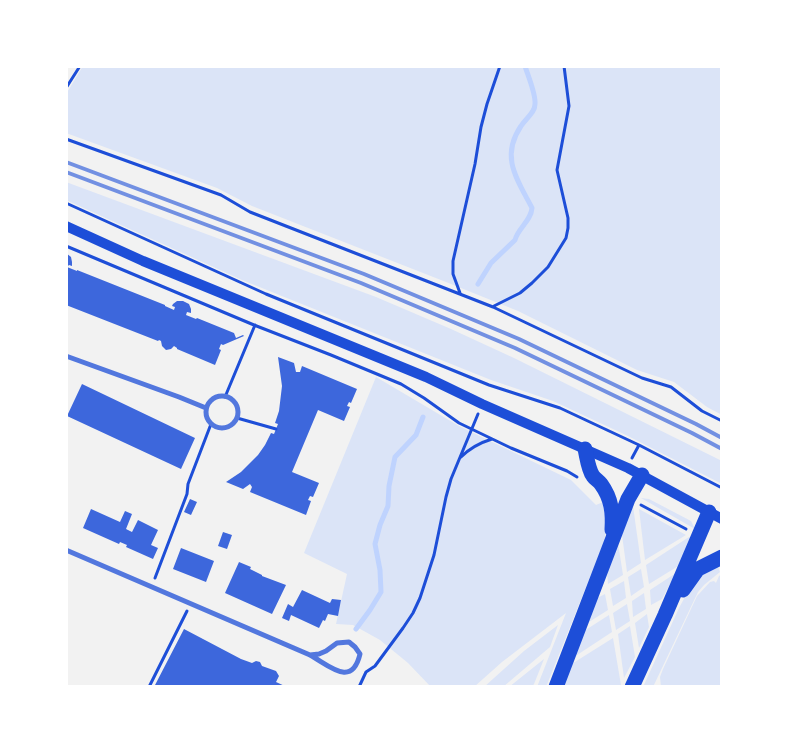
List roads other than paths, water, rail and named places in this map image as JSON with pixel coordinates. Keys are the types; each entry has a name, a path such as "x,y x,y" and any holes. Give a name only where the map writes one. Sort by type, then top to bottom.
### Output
{"highway":[{"path":"585,449 592,475 601,484 611,506 612,541"},
{"path":"556,687 628,499 642,475"},
{"path":"632,687 700,536 716,515"},
{"path":"665,615 698,569 722,557"}],"main road":[{"path":"66,226 143,261 426,377 482,404 628,468 716,515"}],"street":[{"path":"66,356 206,408"},
{"path":"225,397 236,405 237,418 232,424 224,428 218,428 208,420 206,408 213,399 225,397"},
{"path":"66,550 310,655 341,673 352,671 358,664 360,654 349,642 337,643 326,652 310,655"}],"waterway":[{"path":"478,284 491,263 515,240 531,213 532,208 516,177 511,158 515,137 535,107 532,85 525,66"},
{"path":"356,629 381,592 380,570 375,544 388,506 389,486 395,457 416,435 423,417"}],"railway":[{"path":"66,162 364,274 519,339 722,438"},
{"path":"66,172 361,283 515,348 722,449"}]}
